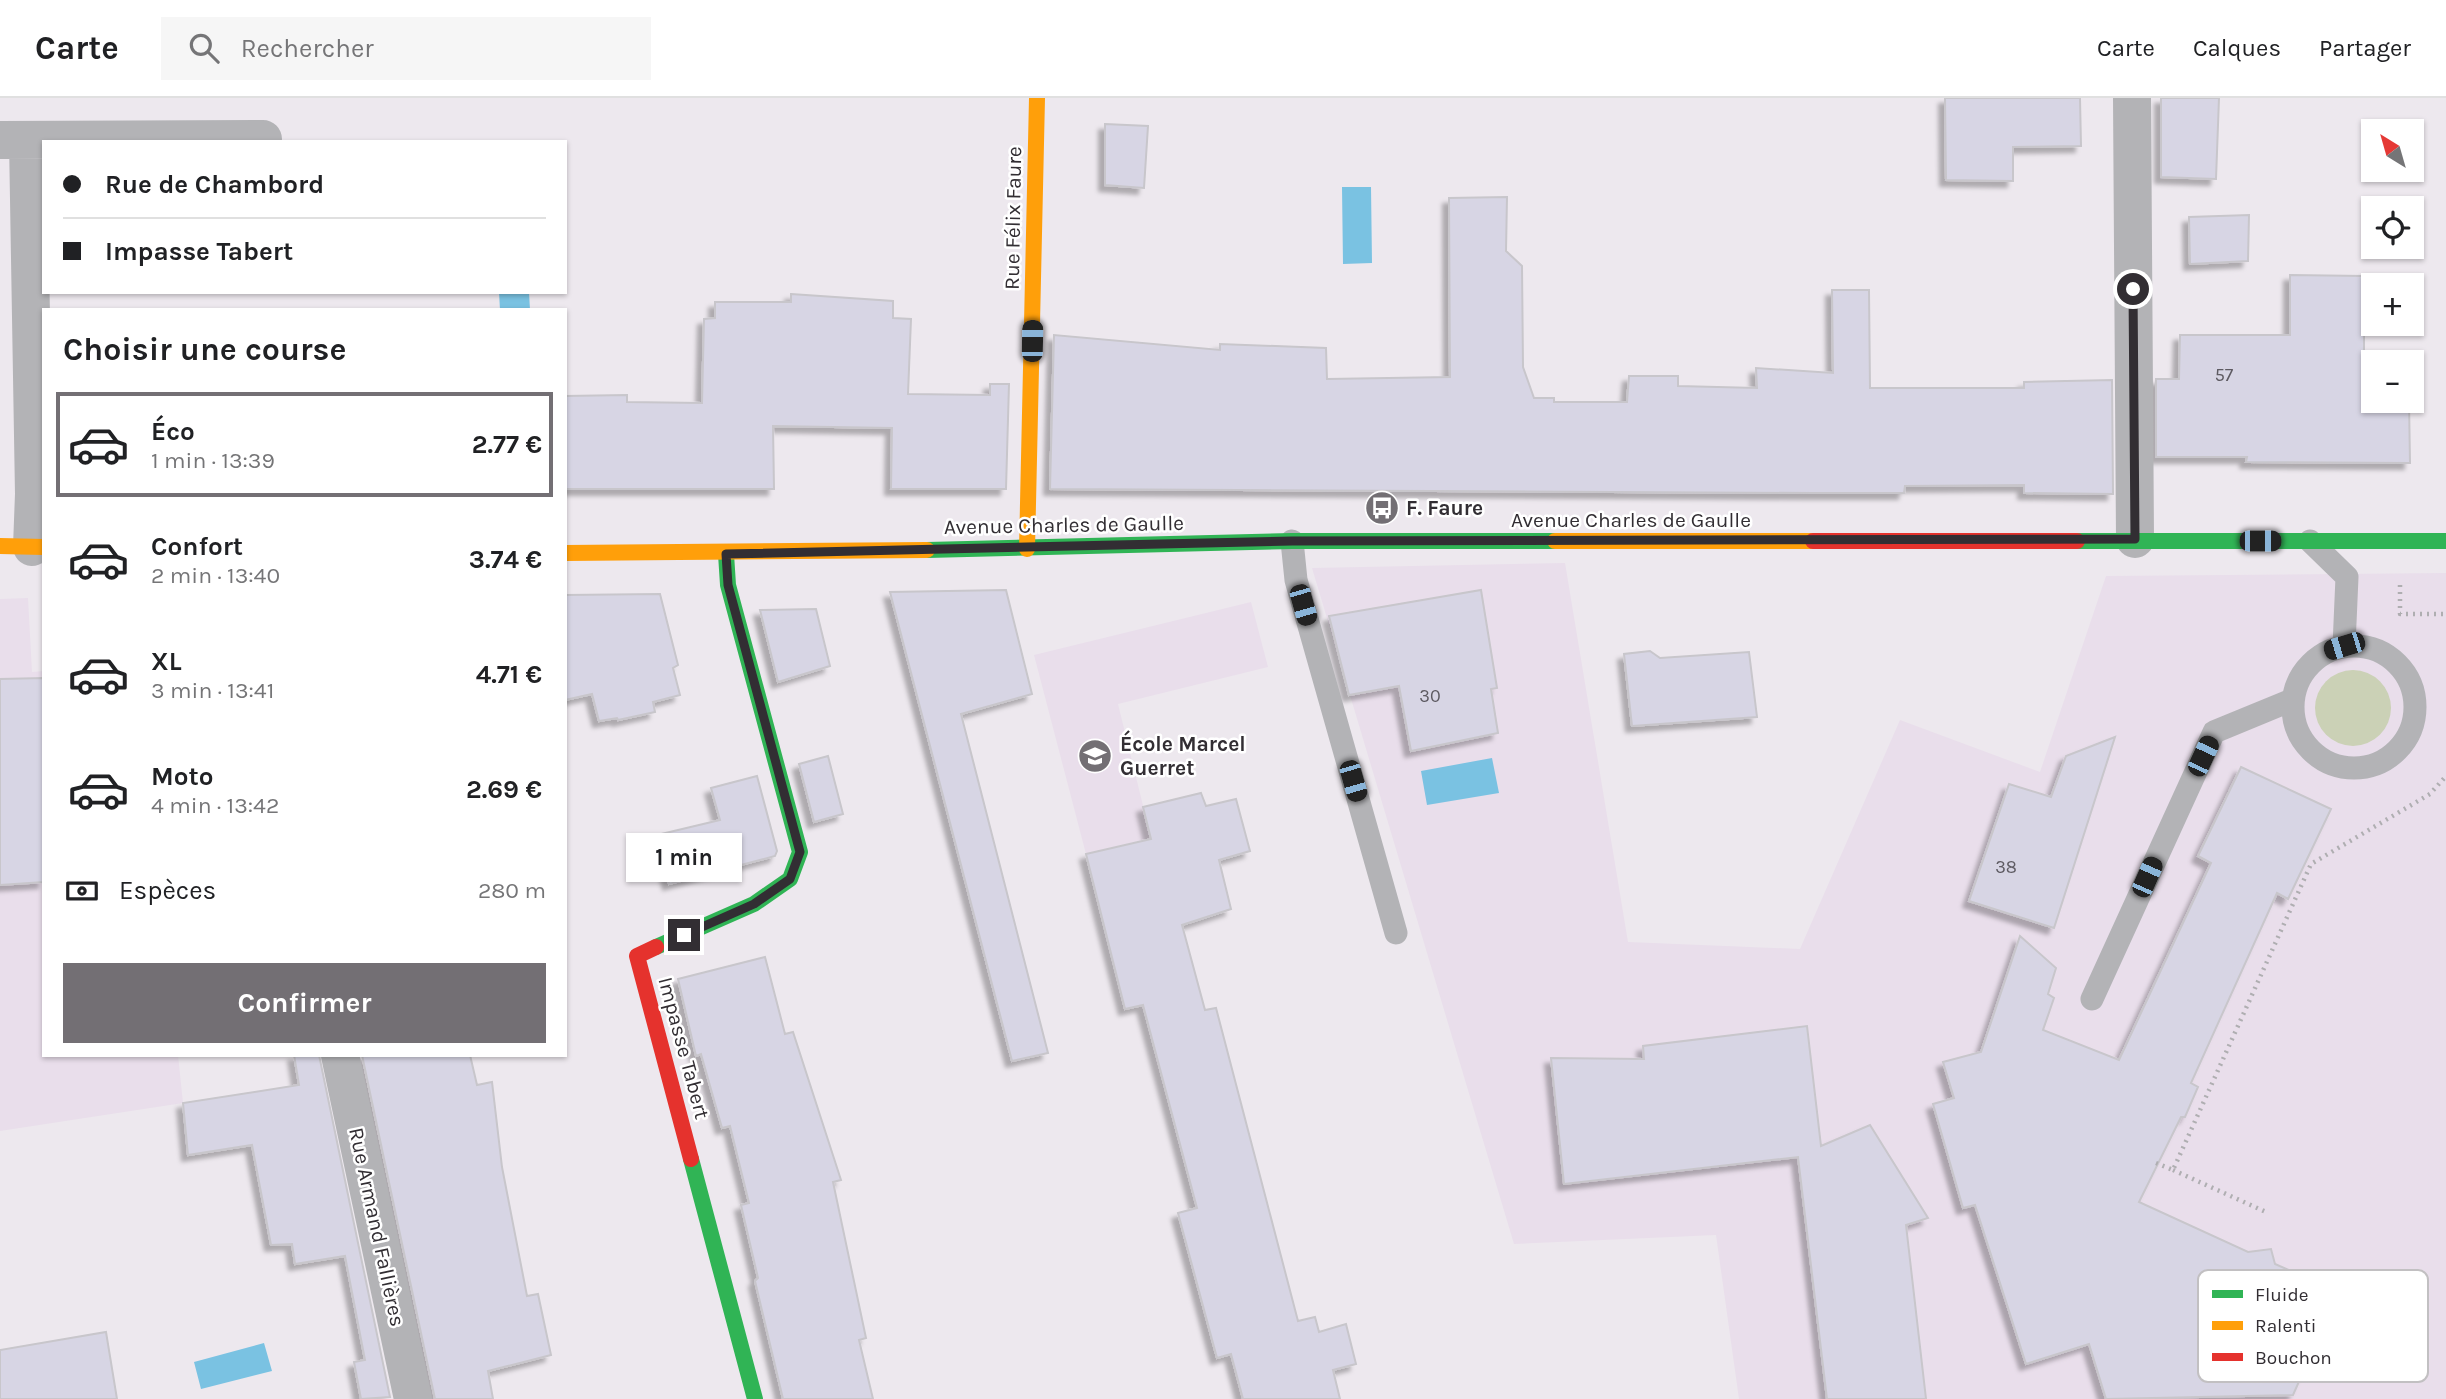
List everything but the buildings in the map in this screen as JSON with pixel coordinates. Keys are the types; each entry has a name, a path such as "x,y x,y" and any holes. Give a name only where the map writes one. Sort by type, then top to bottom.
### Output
{"street":[{"name":"Rue Félix Faure","path":"1027,549 1037,98"},
{"path":"2132,98 2135,539"},
{"path":"228,140 263,139"},
{"path":"25,547 34,494 19,146 42,145"},
{"name":"Avenue Charles de Gaulle","path":"567,553 726,554 1292,541 2446,541"},
{"name":"Impasse Tabert","path":"726,554 728,585 800,852 790,879 754,904 637,956 755,1399"},
{"name":"Rue Armand Fallières","path":"340,1057 414,1399"}],"lane":[{"path":"1292,541 1296,580 1396,933"},
{"path":"2310,541 2347,577 2344,646"},
{"path":"2344,646 2365,647 2385,654 2400,667 2411,684 2416,705 2413,725 2404,744 2389,758 2370,767 2350,769 2330,765 2314,754 2300,738 2293,720 2292,700 2298,680 2309,665 2326,652 2344,646"},
{"path":"2092,999 2214,732 2292,700"}],"path":[{"path":"2400,577 2400,614 2446,614"},
{"path":"2173,1170 2311,864 2430,794 2446,776"},
{"path":"2156,1163 2266,1212"}],"shaded area":[{"path":"1565,563 1628,942 1800,949 1900,720 2040,772 2106,576 2446,573 2446,1399 1739,1399 1716,1235 1514,1244 1312,568"},
{"path":"28,598 32,672 42,671 42,1057 178,1057 183,1103 0,1131 0,599"},
{"name":"École Marcel Guerret","path":"1251,602 1268,667 1118,704 1151,838 1086,854 1034,655"}],"green space":[{"path":"2353,670 2368,673 2380,681 2388,693 2391,708 2388,723 2380,735 2368,743 2353,746 2338,743 2326,735 2318,723 2315,708 2318,693 2326,681 2338,673"}],"water":[{"path":"1342,187 1371,187 1372,263 1343,264"},
{"path":"499,294 529,294 530,308 500,308"},
{"path":"1492,758 1499,793 1427,805 1421,771"},
{"path":"264,1343 272,1371 201,1389 194,1362"}],"traffic: fast":[{"path":"927,550 1292,541 1555,541"},
{"path":"2077,541 2446,541"},
{"path":"656,947 754,904 790,879 800,852 728,585 726,554"},
{"path":"691,1159 755,1399"}],"traffic: slow":[{"path":"1027,549 1037,98"},
{"path":"1555,541 1813,541"},
{"path":"0,546 42,547"},
{"path":"567,553 927,550"}],"traffic: jam":[{"path":"1813,541 2077,541"},
{"path":"656,947 637,956 691,1159"}],"place":[{"name":"F. Faure","path":"1382,508"},
{"name":"École Marcel Guerret","path":"1095,756"}],"route":[{"path":"684,935 754,904 790,879 800,852 728,585 726,554 1292,541 2135,539 2133,289"}]}
